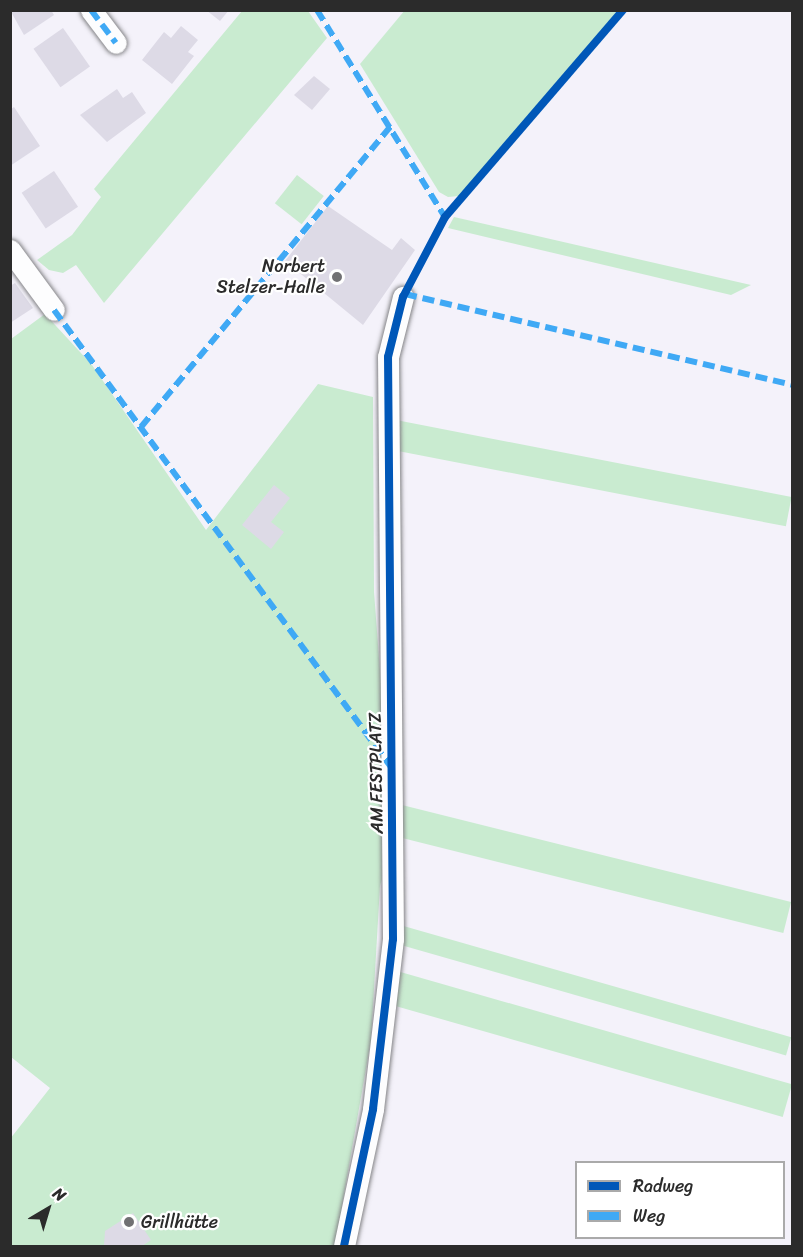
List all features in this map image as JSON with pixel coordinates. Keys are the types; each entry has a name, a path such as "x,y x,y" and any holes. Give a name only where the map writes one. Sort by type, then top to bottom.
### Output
{"street":[{"path":"91,10 116,43"},
{"path":"10,250 54,310"},
{"name":"AM FESTPLATZ","path":"344,1246 373,1109 393,939 388,357 403,297"}],"green space":[{"path":"405,10 619,11 459,196 448,197 439,192 360,64"},
{"path":"242,11 308,11 327,38 104,303 76,265 63,273 49,270 37,260 72,235 101,197 94,189"},
{"path":"297,175 324,196 302,224 275,203"},
{"path":"454,217 751,285 731,295 448,228"},
{"path":"45,314 92,365 206,530 318,384 373,397 374,592 385,736 387,862 380,886 371,1040 335,1246 11,1246 10,1139 50,1088 11,1057 11,339"},
{"path":"396,420 792,497 786,526 390,449"},
{"path":"402,805 791,902 783,933 394,836"},
{"path":"400,925 791,1037 786,1055 395,943"},
{"path":"397,971 792,1084 783,1117 388,1004"}],"building":[{"path":"10,10 51,10 54,15 24,35"},
{"path":"206,10 229,10 220,21"},
{"path":"181,26 198,40 188,52 194,56 172,84 142,60 164,32 171,38"},
{"path":"63,28 90,67 60,87 34,49"},
{"path":"314,76 330,89 312,110 294,95"},
{"path":"117,89 123,98 132,92 146,113 107,142 80,115"},
{"path":"14,107 40,146 10,166 10,110"},
{"path":"54,171 78,207 46,228 22,193"},
{"path":"328,206 392,250 401,238 415,250 363,325 285,261"},
{"path":"15,283 33,308 10,323 10,286"},
{"path":"274,485 290,498 271,522 284,532 271,549 242,525"},
{"name":"Grillhütte","path":"133,1213 151,1240 142,1246 104,1246 105,1231"}],"marked path":[{"path":"91,10 116,43"},
{"path":"317,10 445,217"},
{"path":"141,427 391,126"},
{"path":"405,294 792,385"},
{"path":"54,310 391,767"}],"cycle path":[{"path":"344,1246 373,1109 393,939 388,357 403,297 445,217 623,10"}],"place":[{"name":"Norbert Stelzer-Halle","path":"337,277"},
{"name":"Grillhütte","path":"129,1222"}]}
